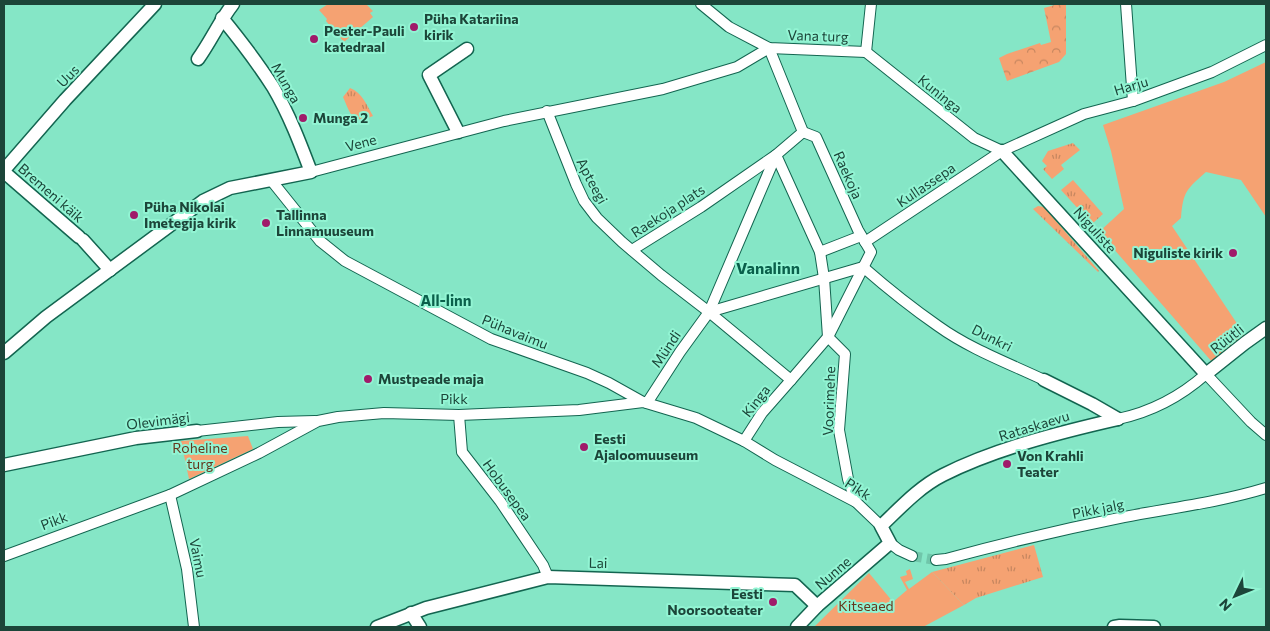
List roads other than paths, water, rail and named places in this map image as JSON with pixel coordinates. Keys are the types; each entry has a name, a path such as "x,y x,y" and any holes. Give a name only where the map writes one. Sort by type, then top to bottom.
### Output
{"street":[{"name":"Uus","path":"4,171 65,100 154,4"},
{"path":"198,59 210,42 213,32 233,4"},
{"path":"701,4 729,27 769,48 803,132"},
{"path":"866,52 871,4"},
{"path":"1126,4 1133,101"},
{"name":"Munga","path":"222,18 253,57 273,88 294,127 311,172"},
{"name":"Harju","path":"1002,151 1084,114 1133,101 1212,72 1266,45"},
{"name":"Vana turg","path":"769,48 866,52"},
{"name":"Vene","path":"4,353 46,317 203,201 230,188 311,172 458,132 548,111 663,89 737,67 769,48"},
{"path":"458,132 429,75 467,49"},
{"name":"Kuninga","path":"866,52 974,138 1002,151"},
{"name":"Apteegi","path":"548,111 572,176 584,201 608,230 632,250"},
{"name":"Raekoja plats","path":"791,380 632,250 702,207 776,155 803,132"},
{"name":"Raekoja","path":"803,132 816,137 863,239"},
{"name":"Kullassepa","path":"863,239 1002,151"},
{"name":"Niguliste","path":"1002,151 1206,374"},
{"path":"776,155 820,252 824,278 828,337"},
{"path":"709,312 776,155"},
{"name":"Bremeni käik","path":"4,171 81,238 110,270"},
{"name":"Pühavaimu","path":"271,180 320,240 344,261 491,339 514,349 587,373 645,403"},
{"path":"791,380 828,337 871,252 863,239 820,252"},
{"path":"709,312 863,267"},
{"name":"Dunkri","path":"863,267 902,300 939,327 978,350 1044,380 1118,419"},
{"name":"Mündi","path":"645,403 709,312"},
{"name":"Rüütli","path":"1206,374 1245,342 1266,328"},
{"name":"Voorimehe","path":"828,337 845,354 839,430 848,479 856,502"},
{"path":"1206,374 1266,436"},
{"name":"Rataskaevu","path":"881,526 908,501 942,476 983,458 1035,440 1133,416 1165,403 1194,385 1206,374"},
{"name":"Kinga","path":"744,441 762,413 791,380"},
{"name":"Pikk","path":"4,556 170,495 259,453 318,421 338,417 384,413 459,415 579,410 645,403 696,418 744,441 775,460 856,502 881,526 890,543"},
{"name":"Hobusepea","path":"459,415 462,452 500,501 543,565 548,578"},
{"name":"Olevimägi","path":"4,464 136,438 278,422 318,421"},
{"name":"Pikk jalg","path":"936,560 946,559 1014,540 1251,493 1266,488"},
{"name":"Vaimu","path":"170,495 187,569 194,627"},
{"path":"890,543 912,556"},
{"name":"Nunne","path":"797,627 817,606 890,543"},
{"name":"Lai","path":"377,627 411,613 548,578 620,578 796,585 817,606"},
{"path":"411,613 420,627"},
{"path":"1114,627 1154,627"}],"tunnel":[{"path":"912,556 936,560"}],"place":[{"name":"Püha Katariina kirik","path":"414,27"},
{"name":"Peeter-Pauli katedraal","path":"314,39"},
{"name":"Munga 2","path":"303,118"},
{"name":"Püha Nikolai Imetegija kirik","path":"134,215"},
{"name":"Tallinna Linnamuuseum","path":"266,223"},
{"name":"Niguliste kirik","path":"1233,253"},
{"name":"Mustpeade maja","path":"368,379"},
{"name":"Eesti Ajaloomuuseum","path":"584,447"},
{"name":"Von Krahli Teater","path":"1007,464"},
{"name":"Eesti Noorsooteater","path":"773,602"}],"district":[{"name":"Vanalinn","path":"768,268"},
{"name":"All-linn","path":"446,301"}],"park label":[{"name":"Roheline turg","path":"200,456"},
{"name":"Kitseaed","path":"866,606"}]}
